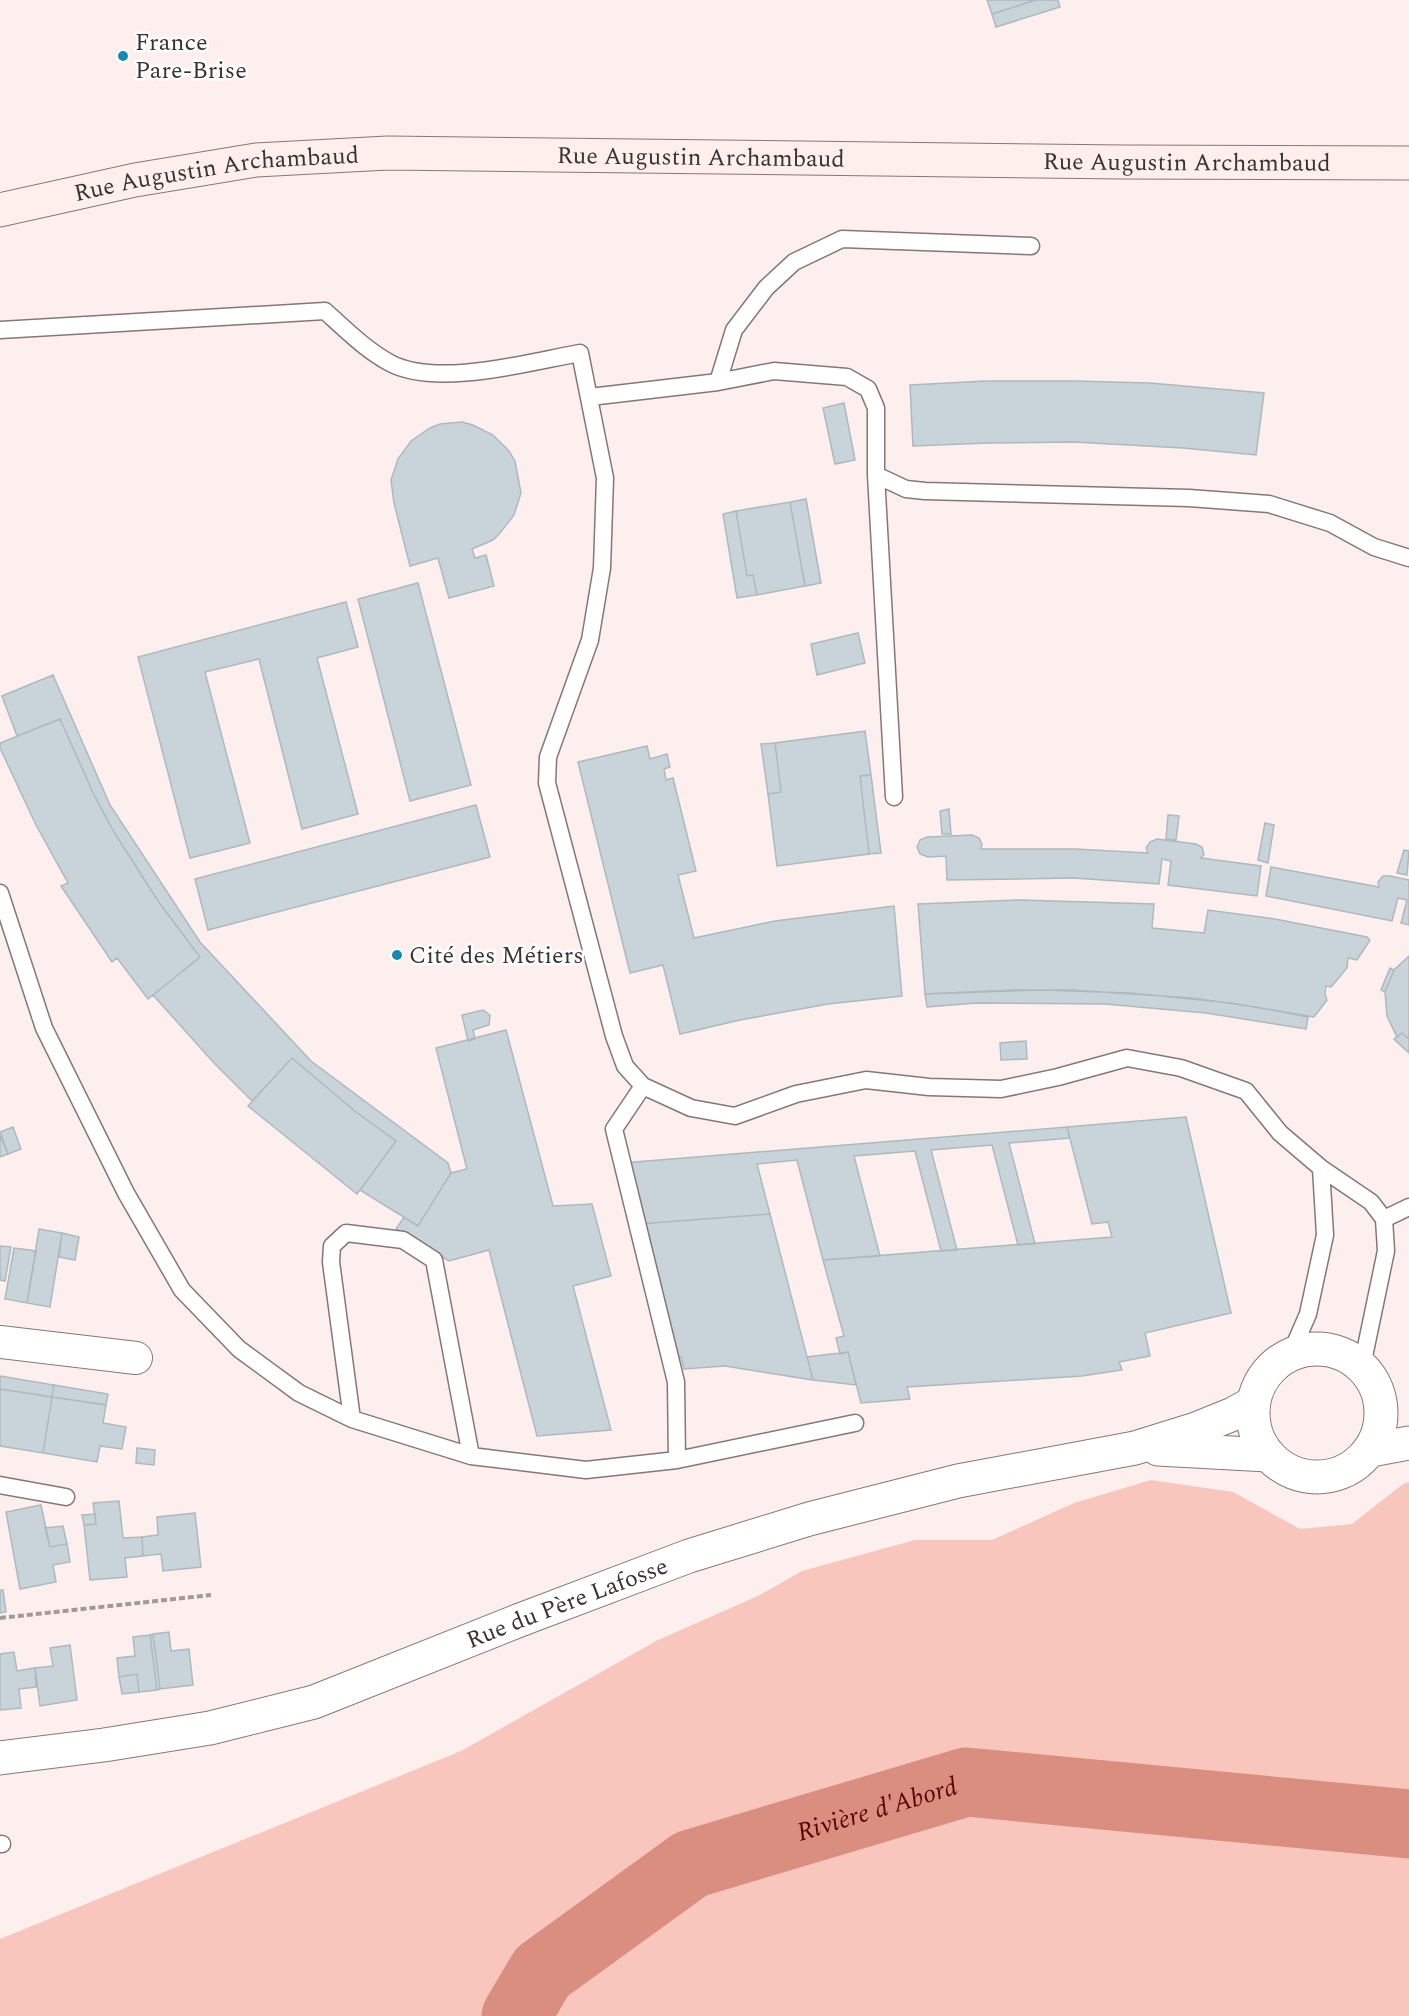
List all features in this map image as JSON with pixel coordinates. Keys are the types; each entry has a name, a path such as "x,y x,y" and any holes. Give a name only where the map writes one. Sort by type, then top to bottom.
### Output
{"main road":[{"name":"Rue Augustin Archambaud","path":"0,210 135,180 256,160 388,153 1123,162 1409,163"}],"street":[{"path":"0,1342 136,1358"},
{"path":"1315,1348 1340,1352 1362,1366 1380,1395 1382,1414 1379,1433 1371,1450 1358,1464 1340,1474 1321,1478 1302,1476 1283,1468 1268,1455 1258,1440 1253,1422 1253,1403 1260,1383 1273,1365 1291,1353 1315,1348"},
{"path":"1380,1395 1409,1410"},
{"name":"Rue du Père Lafosse","path":"0,1758 104,1745 210,1728 314,1702 689,1556 809,1519 958,1481 1135,1448 1196,1429 1253,1403"},
{"path":"1371,1450 1409,1443"},
{"name":"Rue du Père Lafosse","path":"1135,1448 1268,1455"}],"lane":[{"path":"718,382 734,330 766,288 794,262 842,240 1031,246"},
{"path":"0,330 325,311 369,350 392,364 414,371 461,374 580,353 605,478 602,568 590,640 548,757 547,783 614,1036 625,1066 643,1086 691,1108 735,1116 796,1094 866,1080 929,1088 1001,1089 1058,1077 1127,1058 1181,1068 1246,1091 1280,1133 1321,1168 1371,1202 1384,1219 1386,1251 1362,1366"},
{"path":"590,397 718,382 774,371 848,377 867,389 876,408 876,475 894,797"},
{"path":"876,475 906,489 925,491 1189,498 1269,504 1330,523 1374,547 1409,558"},
{"path":"0,893 44,1028 126,1193 182,1290 239,1349 299,1392 352,1419 471,1456 586,1470 677,1460 855,1424"},
{"path":"643,1086 614,1129 676,1382 677,1460"},
{"path":"1291,1353 1308,1314 1325,1235 1321,1168"},
{"path":"1384,1219 1409,1207"},
{"path":"352,1419 331,1262 332,1246 346,1233 403,1240 434,1260 471,1456"},
{"path":"0,1485 66,1497"}],"path":[{"path":"0,1618 211,1595"}],"shaded area":[{"path":"1151,1480 1233,1492 1300,1529 1352,1524 1403,1484 1409,1482 1409,2016 0,2016 0,1939 461,1751 658,1640 760,1595 802,1571 915,1540 992,1540 1074,1503"}],"building":[{"path":"987,0 1036,0 992,14"},
{"path":"1036,0 1058,0 1060,7 996,27 992,14"},
{"path":"986,381 1150,383 1264,393 1256,455 1074,442 913,446 910,385"},
{"path":"844,403 855,460 835,464 823,408"},
{"path":"462,422 493,435 509,451 515,461 521,493 514,515 500,533 493,540 472,549 475,558 486,555 494,586 449,598 438,558 410,566 394,503 391,480 398,459 411,441 440,424"},
{"path":"806,499 821,583 805,586 790,502"},
{"path":"790,502 805,586 757,595 753,575 747,576 736,511"},
{"path":"736,511 747,576 753,575 757,595 737,598 723,514"},
{"path":"418,583 471,785 410,801 358,599"},
{"path":"346,602 358,647 317,658 358,814 302,829 259,659 205,672 250,843 190,858 138,657"},
{"path":"858,633 865,663 817,675 811,644"},
{"path":"53,675 110,805 200,942 311,1061 448,1163 451,1173 418,1226 360,1190 396,1141 356,1112 292,1058 252,1101 214,1063 153,995 200,957 158,901 114,832 94,795 60,719 17,736 2,696"},
{"path":"60,719 94,795 114,832 158,901 200,957 148,999 117,958 112,962 61,886 68,883 36,825 0,748 0,743"},
{"path":"865,731 871,775 860,776 869,854 777,866 768,794 781,792 775,743"},
{"path":"775,743 781,792 768,794 761,744"},
{"path":"647,746 650,759 667,754 670,767 664,769 666,780 673,778 696,871 678,875 694,938 775,921 894,906 902,996 828,1004 740,1020 680,1034 663,965 630,973 578,762"},
{"path":"871,775 881,853 869,854 860,776"},
{"path":"476,805 490,857 208,930 195,879"},
{"path":"949,809 951,834 942,834 940,811"},
{"path":"1168,815 1179,816 1176,840 1166,839"},
{"path":"1265,823 1274,825 1268,863 1258,860"},
{"path":"972,835 979,838 982,844 981,849 1075,849 1148,853 1146,848 1150,842 1157,839 1196,844 1202,847 1204,854 1201,858 1261,866 1257,896 1168,885 1171,861 1162,859 1159,884 1074,878 947,880 946,856 928,857 920,854 917,847 920,840 927,837"},
{"path":"1404,850 1409,851 1407,875 1397,873"},
{"path":"1271,867 1379,887 1378,882 1383,876 1409,880 1409,925 1401,923 1407,900 1398,898 1392,921 1266,896"},
{"path":"1020,900 1154,904 1152,928 1204,933 1208,910 1275,919 1367,937 1370,940 1357,960 1348,958 1347,968 1331,987 1326,986 1327,1000 1314,1017 1231,1003 1130,993 1041,990 925,994 918,904"},
{"path":"1409,956 1409,1039 1402,1033 1397,1037 1387,1016 1385,992 1394,970"},
{"path":"1390,968 1394,970 1385,992 1381,990"},
{"path":"1072,990 1192,998 1308,1017 1306,1029 1206,1013 1105,1004 977,1003 927,1007 925,994"},
{"path":"483,1010 490,1015 489,1025 473,1030 475,1039 468,1041 462,1015"},
{"path":"506,1030 553,1206 592,1204 611,1276 573,1286 611,1430 537,1436 489,1250 449,1261 396,1229 404,1217 418,1226 451,1173 467,1169 436,1048"},
{"path":"1402,1033 1409,1039 1409,1053 1394,1039"},
{"path":"1026,1041 1027,1059 1001,1060 1000,1043"},
{"path":"292,1058 356,1112 396,1141 357,1194 248,1106"},
{"path":"1186,1117 1231,1313 1145,1333 1150,1356 1119,1362 1122,1370 1082,1376 907,1387 910,1399 861,1403 848,1352 840,1354 836,1338 844,1336 823,1260 1112,1237 1108,1222 1092,1224 1067,1127"},
{"path":"13,1127 21,1149 8,1154 0,1132"},
{"path":"1067,1127 1070,1138 1009,1143 1035,1244 1018,1245 992,1145 931,1150 957,1250 941,1251 915,1151 854,1156 880,1256 823,1260 797,1160 757,1164 770,1214 639,1224 623,1163"},
{"path":"0,1136 8,1154 0,1157"},
{"path":"770,1214 813,1380 725,1366 684,1369 681,1357 674,1354 639,1224"},
{"path":"39,1229 62,1233 50,1307 27,1303"},
{"path":"62,1233 79,1237 75,1260 59,1257"},
{"path":"0,1246 11,1247 5,1281 0,1280"},
{"path":"14,1248 36,1251 27,1303 5,1299"},
{"path":"848,1352 856,1385 813,1380 807,1357"},
{"path":"0,1376 54,1385 52,1397 0,1389"},
{"path":"54,1385 108,1394 106,1405 52,1397"},
{"path":"0,1389 52,1397 43,1453 0,1446"},
{"path":"52,1397 106,1405 103,1423 126,1427 122,1449 100,1446 97,1462 43,1453"},
{"path":"137,1448 155,1450 154,1465 136,1463"},
{"path":"119,1501 123,1538 142,1537 143,1556 125,1558 127,1577 90,1580 84,1525 96,1524 93,1503"},
{"path":"41,1505 50,1547 67,1544 70,1562 53,1565 56,1582 20,1589 6,1512"},
{"path":"195,1513 201,1567 163,1571 161,1554 143,1556 142,1537 158,1535 157,1517"},
{"path":"95,1514 96,1524 84,1525 82,1515"},
{"path":"63,1526 67,1544 50,1547 45,1528"},
{"path":"0,1590 3,1590 6,1612 0,1613"},
{"path":"169,1632 171,1651 189,1649 193,1685 160,1689 153,1634"},
{"path":"153,1634 160,1689 157,1690 150,1635"},
{"path":"150,1635 157,1690 139,1692 137,1674 119,1677 117,1658 135,1656 133,1637"},
{"path":"70,1645 77,1700 40,1706 35,1668 53,1666 50,1648"},
{"path":"14,1652 17,1671 35,1668 36,1687 19,1689 21,1708 0,1710 0,1654"},
{"path":"137,1674 139,1692 122,1694 119,1677"}],"waterway":[{"name":"Rivière d'Abord","path":"516,2016 542,1972 691,1864 966,1782 1409,1824"}],"place":[{"name":"France Pare-Brise","path":"123,56"},
{"name":"Cité des Métiers","path":"397,955"}]}
